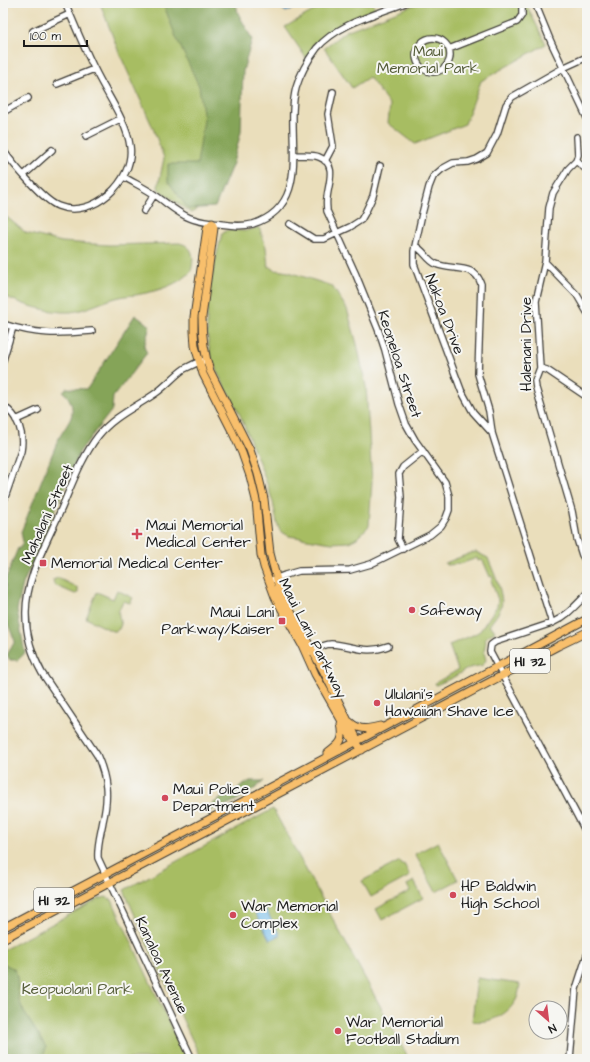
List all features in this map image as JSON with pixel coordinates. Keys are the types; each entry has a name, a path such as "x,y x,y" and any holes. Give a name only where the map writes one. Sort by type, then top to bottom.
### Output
{"main road":[{"name":"Maui Lani Parkway","path":"212,222 214,228 202,317 203,344 206,360 210,371 250,450 258,474 264,499 270,553 280,592 339,716 352,739 362,750"},
{"name":"Maui Lani Parkway","path":"212,222 207,228 194,316 195,346 199,362 203,374 242,453 250,476 256,500 261,555 275,597 348,720 356,736 356,742"},
{"name":"HI 32","path":"3,928 585,620"},
{"path":"565,630 571,631 578,636 580,625 585,620"},
{"name":"HI 32","path":"3,940 110,882 587,632"},
{"path":"317,763 338,745 342,738 343,732 339,716"},
{"path":"348,720 355,726 363,729 392,723"}],"street":[{"path":"3,150 46,199 58,206 73,209 90,206 115,188 124,177 128,166 130,149 127,131 94,69 65,3"},
{"path":"124,177 154,194 179,213 201,222 212,222 228,226 241,226 260,222 272,215 285,200 289,192 292,178 296,89 303,70 317,49 336,31 405,3"},
{"path":"449,49 517,22 522,15 522,3"},
{"path":"535,3 563,68 587,118"},
{"path":"33,31 70,14"},
{"path":"433,38 439,40 445,43 449,49 450,56 448,62 445,68 439,71 432,73 426,71 420,67 417,62 415,55 417,49 426,39 433,38"},
{"name":"Nakoa Drive","path":"552,623 492,433 473,412 461,390 414,264 415,246 427,194 433,177 442,169 453,163 468,162 487,153 497,134 506,105 512,97 563,68 587,57"},
{"path":"57,84 94,69"},
{"path":"294,156 318,156 325,161 333,146 328,114 333,92"},
{"path":"3,112 28,98"},
{"path":"86,136 120,119"},
{"path":"577,137 578,155 576,160 587,170"},
{"path":"24,174 52,150"},
{"name":"Halenani Drive","path":"576,160 568,169 553,194 549,208 545,262 536,301 540,368 535,381 538,400 572,511 577,539 582,555 587,563"},
{"name":"Keoneloa Street","path":"269,582 276,578 299,571 350,570 372,564 430,535 441,526 449,510 449,496 445,482 406,424 378,330 356,275 336,234 327,211 327,199 331,172 325,161"},
{"path":"290,224 314,239 324,239 361,220 366,213 373,196 380,166"},
{"path":"144,211 154,194"},
{"path":"415,246 422,250 434,263 468,270 475,273 480,279 478,374 492,433"},
{"path":"545,262 577,295 587,312"},
{"path":"3,324 37,333 50,334 92,331"},
{"path":"3,360 13,327"},
{"name":"Mahalani Street","path":"110,882 99,861 98,854 98,843 106,807 106,784 103,769 97,755 35,661 26,630 26,601 33,574 84,458 97,438 108,425 125,412 156,393 183,370 206,360"},
{"path":"540,368 547,370 587,396"},
{"path":"3,406 9,410 16,420 22,436 21,451 3,503"},
{"path":"16,420 38,410"},
{"path":"403,549 398,539 401,497 399,474 403,467 423,451"},
{"path":"587,594 564,616 552,623 492,643 490,647 490,654 501,676 587,834"},
{"path":"309,653 330,644 369,651 388,646"},
{"name":"Kanaloa Avenue","path":"110,882 192,1059"},
{"path":"570,1059 576,989 587,954"}],"green space":[{"path":"100,3 171,3 207,85 199,208 191,213 159,190 158,187 164,158 153,128 118,50"},
{"path":"163,3 236,3 238,13 252,39 243,71 241,132 233,163 215,207 188,209 168,181 168,164 197,164 204,120 199,86 176,37"},
{"path":"327,3 373,3 376,11 337,29 314,48 306,58 285,27"},
{"name":"Maui Memorial Park","path":"419,3 526,4 546,44 481,81 465,124 415,144 388,123 390,105 369,77 352,88 324,48 346,31"},
{"path":"3,214 26,233 62,242 109,245 179,243 191,250 193,262 191,272 181,280 161,289 138,295 114,298 76,311 62,312 45,310 27,305 3,295"},
{"path":"259,227 266,247 268,266 275,270 289,272 332,286 347,309 357,344 366,386 372,481 369,526 357,538 349,542 332,543 289,536 280,531 273,502 241,417 219,376 212,359 207,328 207,312 211,280 222,234 227,230 245,231"},
{"path":"135,315 150,326 144,347 147,353 113,397 112,410 80,451 23,584 17,610 25,653 18,660 10,660 7,655 15,641 3,613 3,590 6,586 4,583 18,548 20,548 23,542 21,532 48,463 58,440 72,416 69,398 63,392 66,388 87,389"},
{"path":"476,552 488,558 500,589 502,602 501,607 489,626 493,628 495,632 485,639 484,652 486,660 483,665 469,668 436,685 435,683 458,670 449,645 480,631 497,606 498,600 491,580 493,578 492,576 490,577 482,560 478,561 477,558 460,564 446,565 445,563"},
{"path":"58,578 78,588 78,593 75,594 54,585 53,580"},
{"path":"117,590 133,598 130,603 123,601 121,605 119,612 121,624 119,629 112,631 86,618 97,592 113,599"},
{"path":"250,781 264,781 244,796 230,803 207,811 204,809"},
{"name":"War Memorial Complex","path":"273,809 409,1059 201,1059 145,939 124,890"},
{"path":"438,842 458,880 436,892 415,854"},
{"path":"400,861 402,865 404,864 410,876 371,897 362,881"},
{"path":"414,881 423,898 382,920 376,909 410,891 407,885"},
{"name":"Keopuolani Park","path":"106,897 112,900 186,1059 3,1059 3,950 99,899"},
{"path":"3,963 14,969 17,977 19,1000 24,1012 46,1047 43,1059 3,1059"},
{"path":"477,978 520,984 518,996 513,1005 503,1014 491,1020 478,1022 472,1021"}],"water":[{"path":"277,3 309,3 286,12 278,6"},
{"path":"264,907 280,935 270,940 255,913"}],"place":[{"name":"Maui Memorial Medical Center","path":"137,534"},
{"name":"Memorial Medical Center","path":"43,563"},
{"name":"Safeway","path":"412,610"},
{"name":"Maui Lani Parkway/Kaiser","path":"282,621"},
{"name":"Ululani's Hawaiian Shave Ice","path":"377,703"},
{"name":"Maui Police Department","path":"165,798"},
{"name":"HP Baldwin High School","path":"453,895"},
{"name":"War Memorial Complex","path":"233,915"},
{"name":"War Memorial Football Stadium","path":"338,1031"}]}
